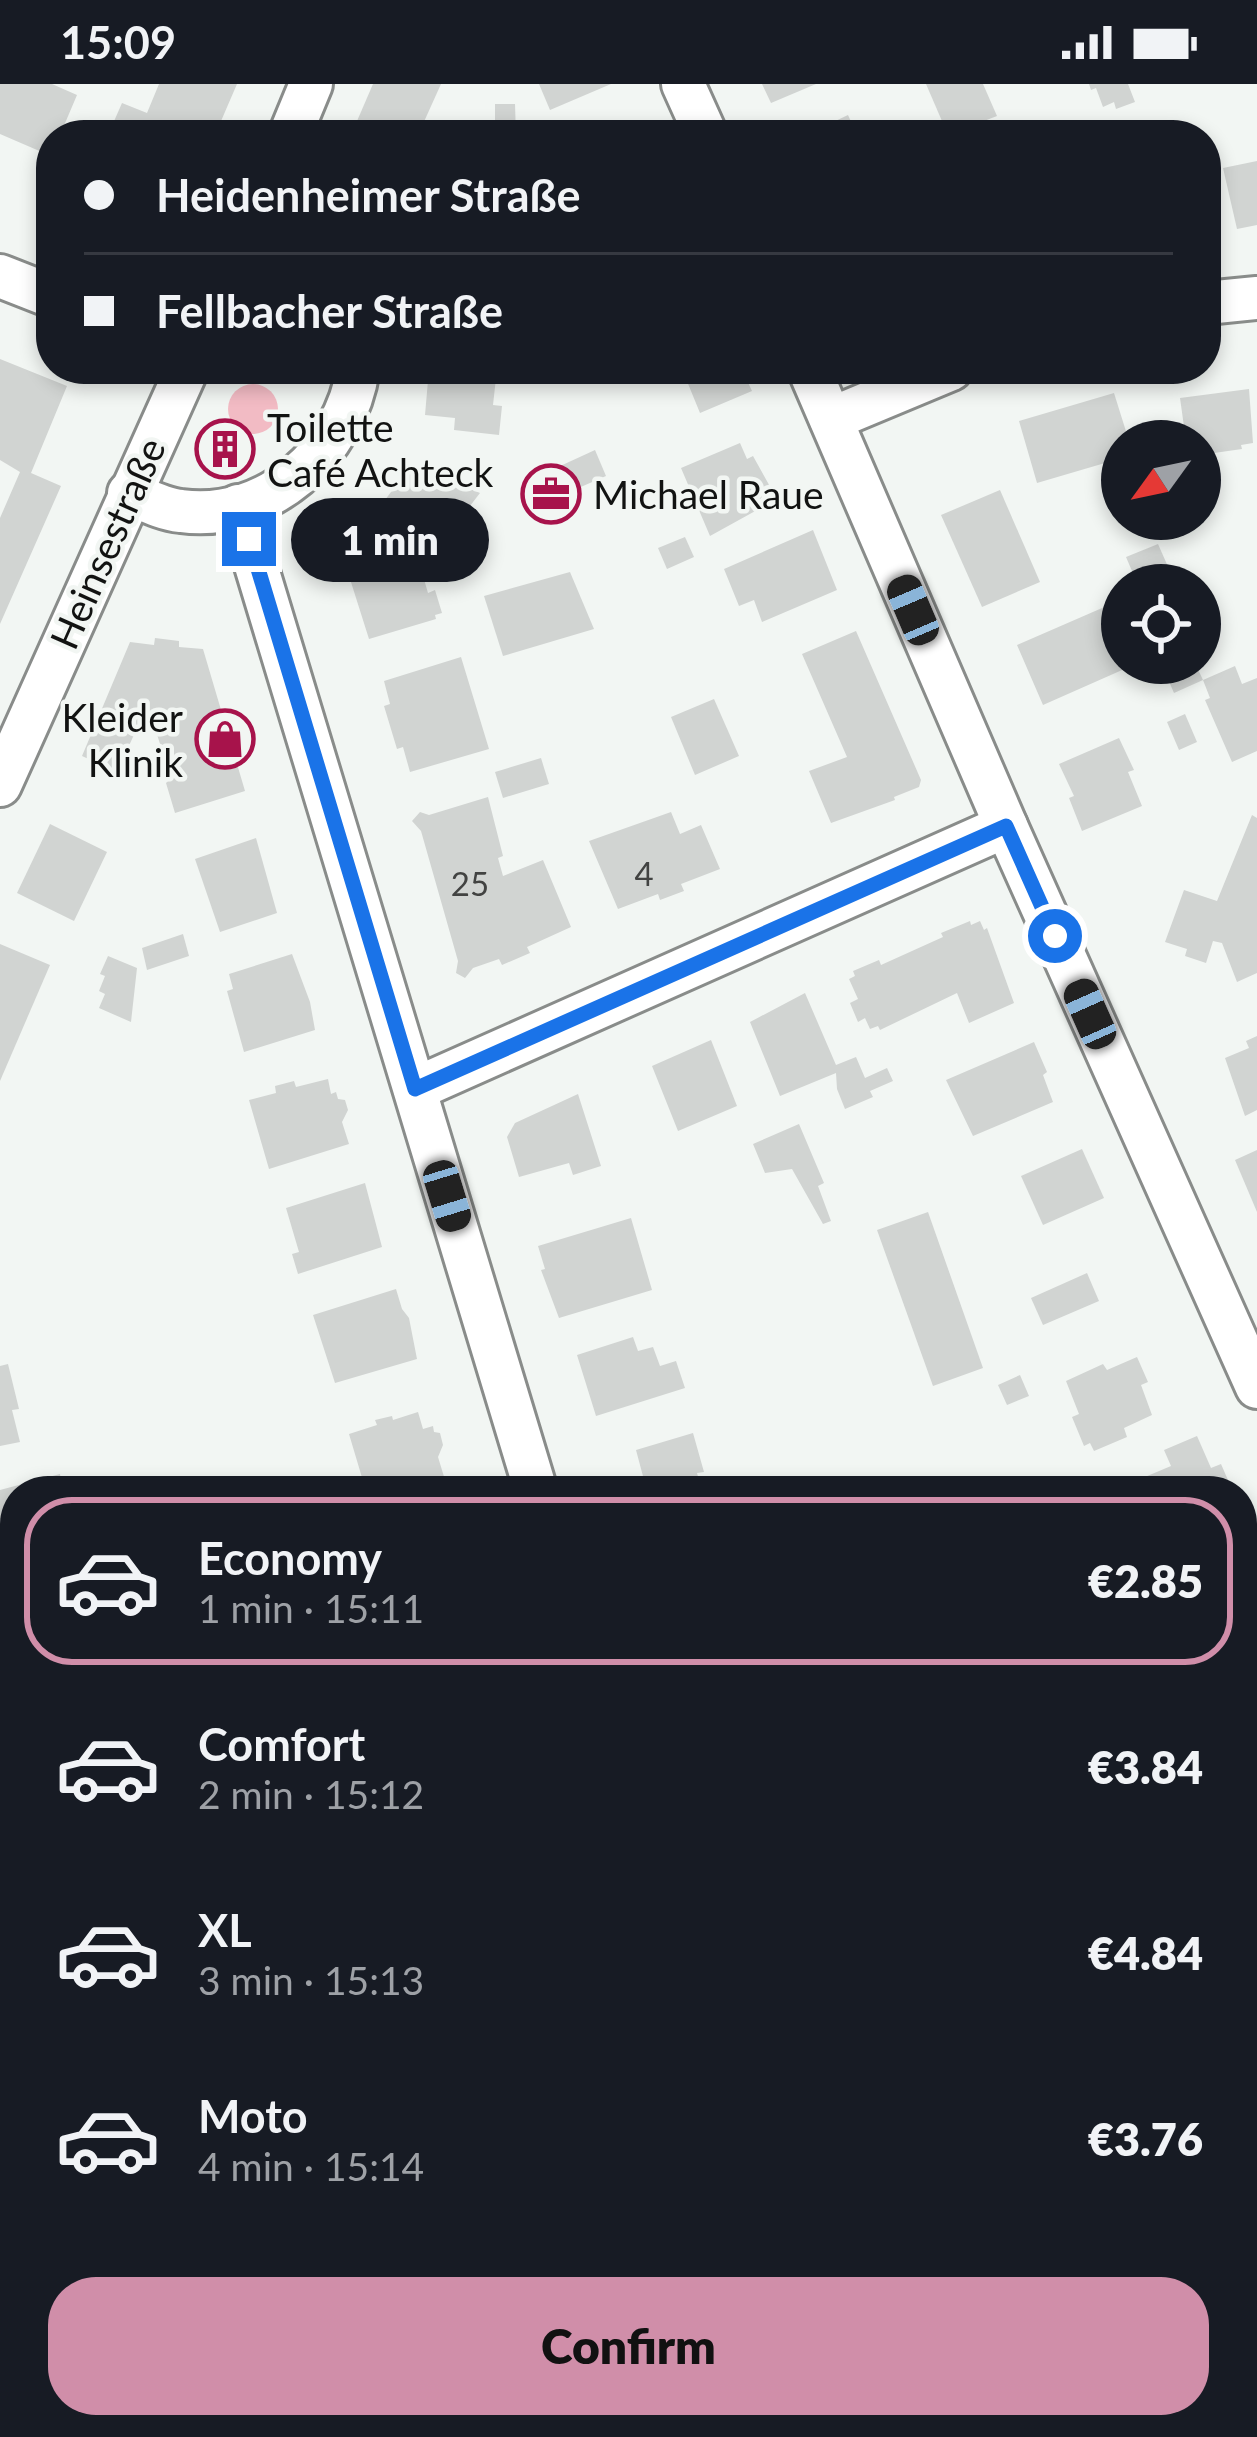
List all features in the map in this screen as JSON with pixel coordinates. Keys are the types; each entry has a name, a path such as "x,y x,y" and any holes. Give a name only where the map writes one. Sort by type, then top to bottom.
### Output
{"street":[{"path":"296,120 311,84"},
{"path":"683,84 699,120"},
{"path":"0,276 36,290"},
{"path":"1221,302 1257,298"},
{"name":"Heinsestraße","path":"0,784 180,384"},
{"path":"129,493 184,512 238,506 281,489 307,470 332,438 355,384"},
{"path":"816,384 1006,826 1257,1387"},
{"path":"831,419 914,384"},
{"path":"238,506 531,1476"},
{"path":"415,1089 1006,826"}],"shaded area":[{"path":"253,384 271,391 278,409 271,427 253,434 235,427 228,409 235,391"}],"building":[{"path":"0,84 52,84 77,95 66,120 36,120 36,150 0,134"},
{"path":"159,84 237,84 221,120 115,120 122,103 147,113"},
{"path":"373,84 441,84 425,120 357,120"},
{"path":"539,84 611,84 550,110"},
{"path":"762,84 816,84 771,103"},
{"path":"926,84 983,84 997,116 987,120 942,120"},
{"path":"1089,84 1128,84 1135,102 1116,109 1114,102 1103,107 1096,88 1091,90"},
{"path":"495,104 515,104 516,120 495,120"},
{"path":"1257,161 1257,225 1237,229 1223,168"},
{"path":"0,359 36,374 36,384 67,386 31,473 61,486 0,624 0,518 20,472 0,460"},
{"path":"428,384 495,384 493,405 502,406 499,435 454,430 455,418 425,415"},
{"path":"688,384 749,384 752,391 700,413"},
{"path":"1249,389 1253,443 1221,452 1221,420 1183,420 1180,398"},
{"path":"1114,393 1122,420 1101,420 1101,464 1037,483 1019,421"},
{"name":"Toilette Café Achteck","path":"230,438 238,448 231,459 219,461 212,450 217,440"},
{"path":"740,443 747,459 753,456 777,499 710,536 681,468"},
{"path":"595,450 606,476 544,503 545,473"},
{"path":"412,464 480,493 421,569 428,593 435,590 442,613 436,619 369,639 344,560 339,558 345,538 351,541 361,532"},
{"path":"1000,490 1040,582 982,607 941,515"},
{"path":"813,530 837,590 762,622 754,600 739,606 724,569"},
{"path":"685,537 694,557 667,569 658,548"},
{"path":"1158,544 1167,564 1129,564 1126,557"},
{"path":"570,572 594,629 503,656 484,596"},
{"path":"1101,608 1101,679 1043,705 1017,645"},
{"path":"856,631 921,780 919,787 895,800 831,823 809,771 847,757 802,654"},
{"path":"155,638 203,649 245,791 175,813 166,783 171,778 152,719 143,715 117,772 82,756 130,642 154,645"},
{"path":"461,657 489,749 410,772 403,747 397,749 384,706 390,704 384,681"},
{"path":"1235,666 1242,684 1257,678 1257,751 1232,762 1205,700 1210,698 1205,684 1221,684 1221,672"},
{"path":"1170,684 1194,684 1174,693"},
{"path":"714,699 739,756 695,775 671,717"},
{"path":"1185,714 1197,742 1179,750 1167,722"},
{"path":"1119,738 1134,770 1128,772 1142,806 1082,831 1069,798 1074,796 1059,764"},
{"path":"541,758 549,784 503,798 495,772"},
{"path":"488,797 503,856 498,858 503,876 543,860 571,927 527,947 530,953 502,965 499,959 473,968 465,978 456,973 458,961 421,831 412,821 420,812 429,815"},
{"path":"671,812 680,834 701,825 720,869 681,884 684,891 660,900 658,894 618,909 589,841"},
{"path":"1252,815 1257,818 1257,973 1237,982 1222,943 1213,941 1206,963 1185,956 1187,949 1165,942 1184,890 1217,901"},
{"path":"50,824 107,852 74,921 17,893"},
{"path":"256,838 277,913 220,932 195,859"},
{"path":"970,921 971,925 980,921 987,928 1014,1003 969,1023 957,993 880,1030 878,1026 870,1029 865,1018 858,1022 850,1003 858,999 849,979 855,976 853,971 879,960 881,965"},
{"path":"183,934 189,956 147,970 142,948"},
{"path":"0,944 50,965 0,1081"},
{"path":"292,954 315,1030 244,1052 227,991 233,989 229,974"},
{"path":"108,956 137,968 131,1022 99,1008 105,994 99,991 105,976 100,974"},
{"path":"805,993 836,1065 856,1057 865,1078 887,1068 893,1081 870,1091 873,1097 845,1109 836,1073 780,1096 750,1022"},
{"path":"1257,1036 1257,1110 1245,1116 1225,1058 1249,1048 1246,1041"},
{"path":"711,1040 737,1106 678,1131 652,1066"},
{"path":"1034,1042 1053,1102 973,1136 946,1080"},
{"path":"328,1079 331,1094 336,1092 338,1099 345,1100 348,1110 342,1122 349,1144 269,1169 249,1100 276,1093 275,1086 294,1081 296,1087"},
{"path":"578,1094 601,1166 573,1175 569,1163 519,1177 507,1137 515,1123"},
{"path":"799,1124 824,1183 818,1186 831,1221 823,1224 792,1169 765,1173 753,1144"},
{"path":"1082,1149 1104,1198 1043,1225 1021,1176"},
{"path":"1257,1150 1257,1212 1235,1160"},
{"path":"365,1183 382,1247 298,1274 292,1254 299,1252 286,1208"},
{"path":"928,1212 983,1368 933,1386 877,1230"},
{"path":"631,1218 652,1290 559,1318 541,1270 545,1269 538,1246"},
{"path":"1087,1273 1099,1301 1043,1325 1031,1298"},
{"path":"396,1289 409,1318 417,1359 335,1383 313,1315"},
{"path":"633,1337 638,1351 653,1347 660,1366 676,1361 685,1388 596,1416 577,1355"},
{"path":"1137,1357 1148,1382 1141,1385 1152,1415 1124,1428 1127,1437 1094,1451 1090,1443 1084,1446 1072,1417 1079,1414 1066,1381 1103,1364 1107,1370"},
{"path":"8,1364 19,1409 12,1410 20,1442 0,1446 0,1366"},
{"path":"1020,1375 1029,1396 1007,1405 998,1385"},
{"path":"418,1412 423,1429 433,1426 440,1433 443,1445 438,1457 444,1476 362,1476 349,1434 377,1425 375,1420 392,1416 393,1420"},
{"path":"693,1433 704,1472 643,1476 636,1450"},
{"path":"1197,1436 1211,1468 1221,1464 1226,1476 1147,1476 1171,1466 1164,1450"}],"place":[{"name":"Toilette Café Achteck","path":"225,449"},
{"name":"Michael Raue","path":"551,494"},
{"name":"Kleider Klinik","path":"225,739"}],"route":[{"path":"249,539 415,1089 1006,826 1055,936"}]}
